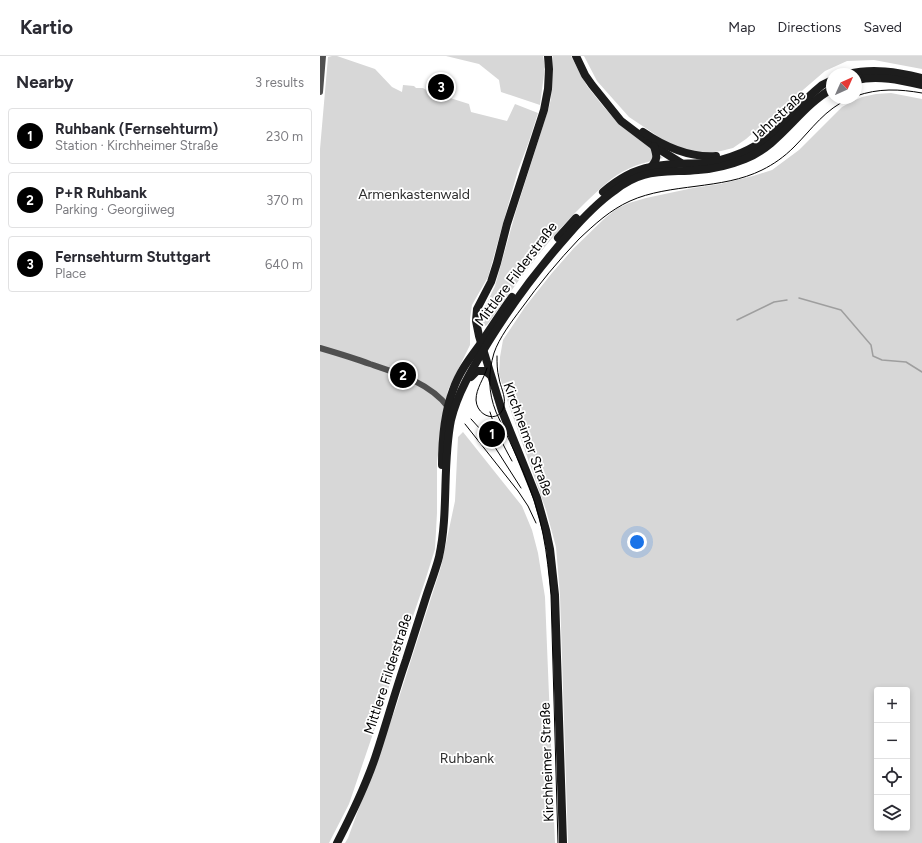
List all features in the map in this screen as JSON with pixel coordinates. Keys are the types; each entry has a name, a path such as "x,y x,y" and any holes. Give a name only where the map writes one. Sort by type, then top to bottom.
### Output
{"main road":[{"name":"Kirchheimer Straße","path":"548,56 548,89 544,110 507,224 491,282 477,309 476,325 490,375 506,422 536,498 550,549 555,595 563,843"},
{"name":"Jahnstraße","path":"576,56 585,75 621,121 654,146 682,164 699,170 732,164 761,151 779,137 814,101 826,92"},
{"path":"862,71 882,71 922,78"},
{"path":"862,79 884,78 922,85"},
{"name":"Jahnstraße","path":"616,114 649,136 674,150 707,157 719,156 727,158 750,150 763,141 805,100 826,83"},
{"path":"651,167 656,160 657,154 654,146"},
{"name":"Mittlere Filderstraße","path":"445,508 442,472 442,447 445,421 453,390 461,372 496,319 533,269 568,226 609,187 626,175 651,167 705,162 727,158"},
{"name":"Mittlere Filderstraße","path":"337,843 374,760 439,557 445,508 446,470 451,420 458,396 465,381 516,300 536,272 586,216 612,191 629,181 645,175 660,172 699,170"},
{"path":"465,381 477,371 485,371 490,375"},
{"path":"448,407 451,420"}],"street":[{"path":"320,92 323,56"},
{"path":"320,348 407,377 434,393 448,407"}],"green space":[{"name":"Armenkastenwald","path":"337,56 375,69 392,87 402,92 403,85 423,88 469,104 471,112 507,121 515,104 538,113 518,170 488,277 472,305 470,319 470,345 448,390 437,462 435,549 349,804 329,843 320,843 320,149 328,57"},
{"path":"446,56 543,56 545,67 540,105 501,92 499,80 479,64"},
{"path":"553,56 571,56 587,86 620,125 663,158 622,172 606,183 573,215 546,245 485,326 482,325 482,313 495,286 516,211 549,107 551,99"},
{"path":"584,56 922,56 922,69 874,60 847,61 832,68 826,68 826,71 746,139 733,148 708,153 677,149 629,117 597,81"},
{"path":"891,93 922,99 922,843 568,843 560,596 556,547 546,510 499,374 503,340 525,307 552,273 574,248 616,209 646,198 720,184 772,170 799,150 842,107 848,104 862,104 862,97"},
{"name":"Ruhbank","path":"463,432 522,506 532,530 538,553 545,597 555,843 345,843 396,707 441,567 455,501 458,437"}],"waterway":[{"path":"799,298 841,310 871,345 873,356 882,360 906,362 922,372"},
{"path":"737,320 774,302 787,300"}],"tram line":[{"path":"862,94 881,90 922,93"},
{"path":"558,843 551,595 548,564 543,534 535,503 517,457 493,405 491,397 490,375 496,347 510,324 549,273 579,239 609,213 630,201 646,195 662,191 730,181 762,170 775,163 786,154 819,120 839,104"},
{"path":"487,368 477,391 476,400 480,411 485,415 494,417 502,411 504,405 504,395 498,373 497,356"},
{"path":"490,412 494,425 512,461"},
{"path":"471,419 491,441 521,488"},
{"path":"465,424 518,491 528,506 536,523"}],"place":[{"name":"Fernsehturm Stuttgart","path":"441,87"},
{"name":"P+R Ruhbank","path":"403,375"},
{"name":"Ruhbank (Fernsehturm)","path":"492,434"}]}
